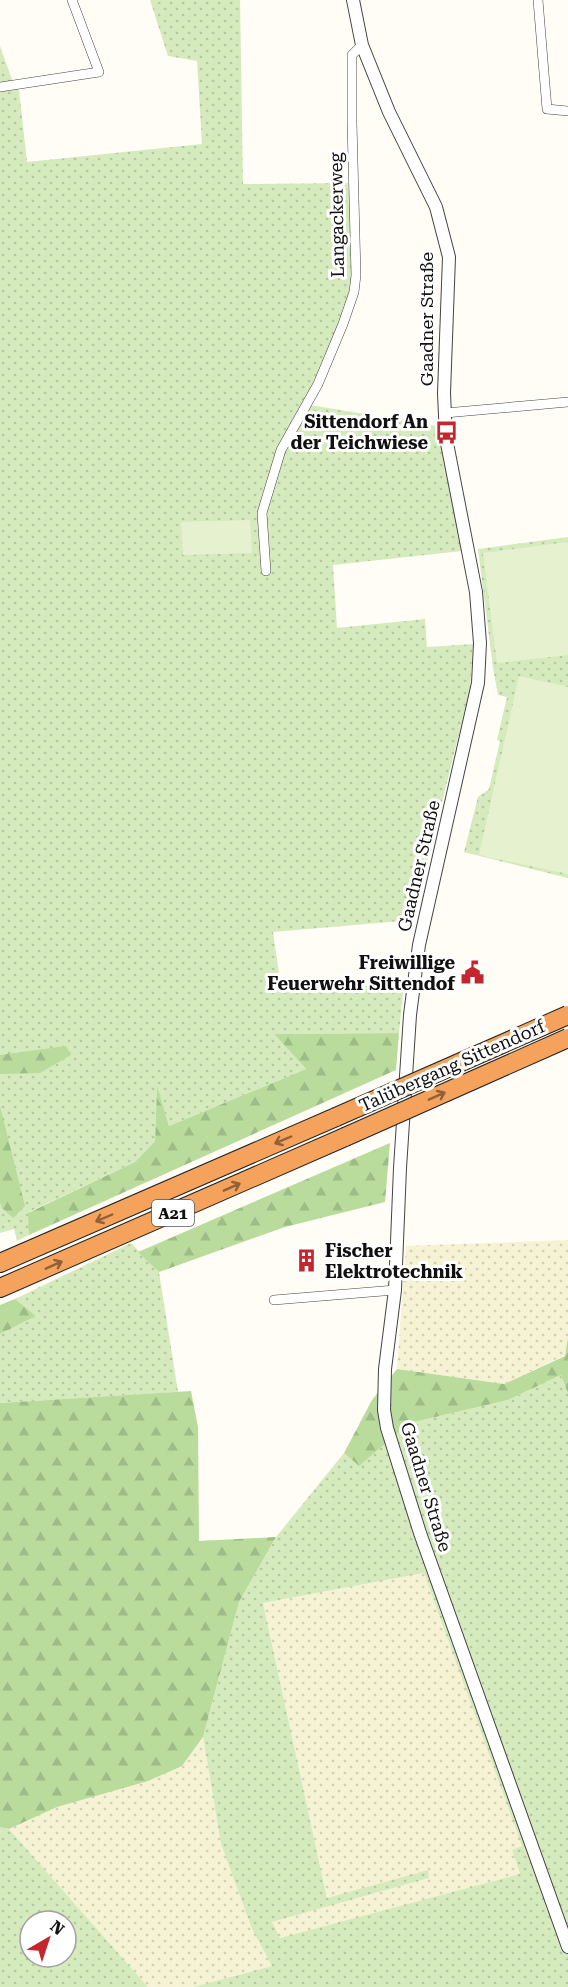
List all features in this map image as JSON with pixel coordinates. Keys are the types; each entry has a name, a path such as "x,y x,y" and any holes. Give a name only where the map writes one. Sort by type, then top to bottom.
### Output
{"highway":[{"name":"Talübergang Sittendorf","path":"0,1263 568,1015"},
{"name":"Talübergang Sittendorf","path":"0,1288 568,1038"}],"street":[{"path":"0,87 99,72 72,0"},
{"name":"Gaadner Straße","path":"353,0 362,45 389,112 436,207 449,257 445,413 450,462 476,592 480,643 478,683 419,945 410,1015 395,1290 385,1369 384,1410 387,1428 423,1544 568,1947"},
{"path":"538,0 547,109 568,111"},
{"name":"Langackerweg","path":"266,571 262,513 281,450 318,384 354,292 356,275 352,55 362,45"},
{"path":"445,413 568,402"},
{"path":"274,1300 395,1290"}],"shaded area":[{"path":"568,1240 568,1337 565,1355 504,1384 397,1369 406,1246"},
{"path":"424,1573 523,1846 512,1850 520,1875 280,1939 271,1922 429,1878 428,1871 327,1898 263,1603"},
{"path":"203,1737 221,1844 252,1929 272,1966 193,1987 148,1987 9,1829 57,1807 182,1766"}],"green space":[{"path":"150,0 240,0 243,184 348,183 354,259 351,289 342,316 304,404 437,426 462,551 333,565 337,628 425,619 427,647 473,644 470,689 413,920 273,932 281,988 404,984 399,1033 274,1034 306,1069 169,1126 157,1088 155,1141 135,1162 29,1212 29,1235 17,1241 14,1229 0,1233 0,46 11,77 19,90 27,162 202,144 197,61 168,56"},
{"path":"250,520 252,553 183,555 181,522"},
{"path":"568,537 568,878 464,852 478,797 489,789 507,697 498,695 478,549"},
{"path":"568,542 568,655 497,663 483,553"},
{"path":"519,676 568,687 568,874 479,855"},
{"path":"399,1033 396,1070 29,1235 28,1213 135,1162 155,1141 157,1086 169,1126 306,1069 274,1034"},
{"path":"66,1046 71,1055 40,1073 0,1074 0,1055"},
{"path":"0,1106 25,1206 13,1218 2,1208 0,1202"},
{"path":"390,1143 385,1202 285,1227 159,1272 138,1252"},
{"path":"131,1243 159,1272 178,1392 0,1403 0,1334 36,1316 15,1299"},
{"path":"15,1299 36,1316 0,1334 0,1305"},
{"path":"568,1337 568,1394 561,1375 508,1400 410,1423 359,1466 344,1453 372,1400 397,1369 504,1384 565,1356"},
{"path":"561,1375 568,1394 568,1987 193,1987 272,1966 252,1929 221,1844 203,1737 239,1602 276,1537 344,1453 359,1466 410,1423 508,1400","holes":["424,1573 522,1846 512,1850 520,1874 280,1938 272,1922 429,1878 428,1870 327,1898 263,1603"]},
{"path":"191,1391 198,1427 199,1541 276,1537 239,1602 203,1737 182,1766 148,1781 57,1807 9,1829 0,1827 0,1403"},
{"path":"0,1827 9,1829 148,1987 0,1987"}],"place":[{"name":"Sittendorf An der Teichwiese","path":"446,432"},
{"name":"Freiwillige Feuerwehr Sittendof","path":"473,973"},
{"name":"Fischer Elektrotechnik","path":"307,1261"}]}
